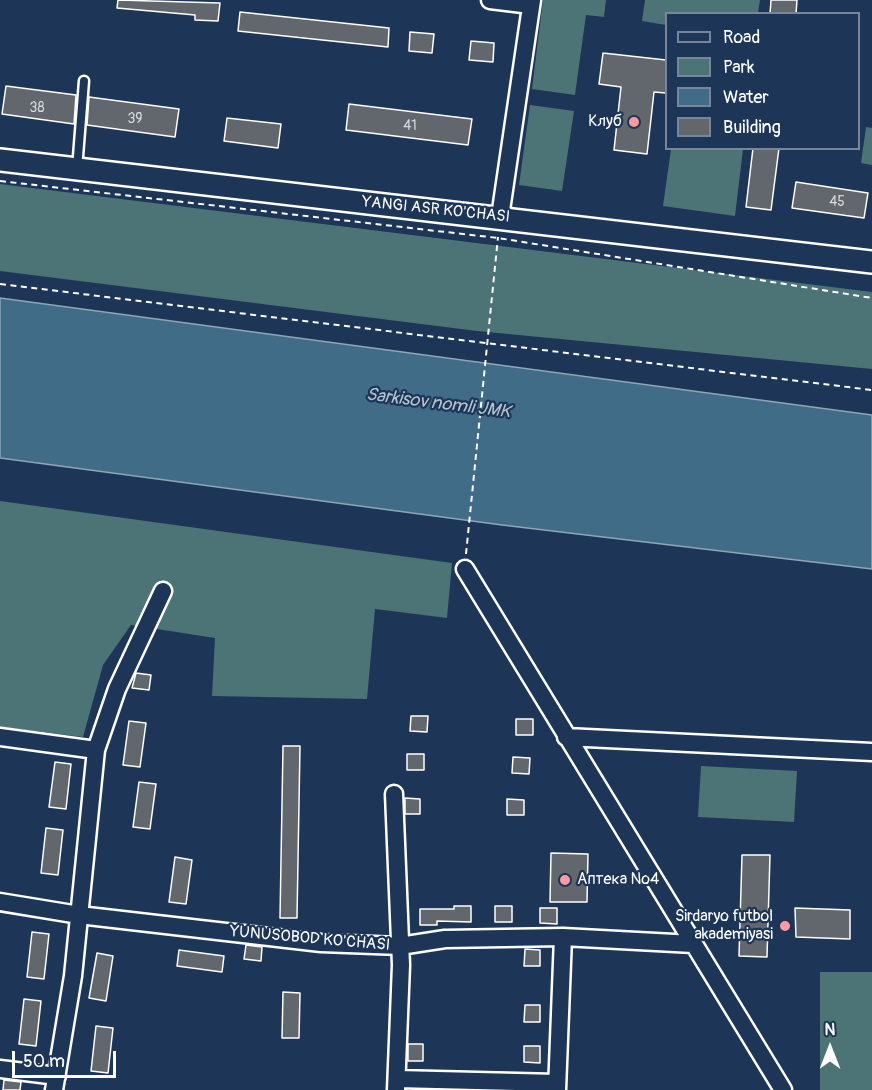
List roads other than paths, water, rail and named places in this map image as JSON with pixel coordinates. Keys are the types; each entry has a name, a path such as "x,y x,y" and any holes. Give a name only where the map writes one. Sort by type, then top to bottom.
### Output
{"street":[{"path":"490,0 532,2 499,227"},
{"name":"YANGI ASR KO'CHASI","path":"0,160 499,227 872,262"},
{"path":"465,569 783,1090"},
{"path":"0,1069 55,1083 73,976 96,750 117,689 163,591"},
{"path":"0,737 96,750"},
{"path":"566,737 774,745 872,752"},
{"path":"394,794 400,946 397,1085 557,1087 563,937"},
{"name":"YUNUSOBOD KO'CHASI","path":"0,903 79,915 321,943 400,946 445,939 563,937 693,944"}],"lane":[{"path":"77,169 84,81"}],"water":[{"name":"Sarkisov nomli JMK","path":"0,298 872,415 872,569 502,525 0,458"}],"place":[{"name":"Клуб","path":"634,122"},
{"name":"Аптека №4","path":"565,880"},
{"name":"Sirdaryo futbol akademiyasi","path":"785,926"}]}
